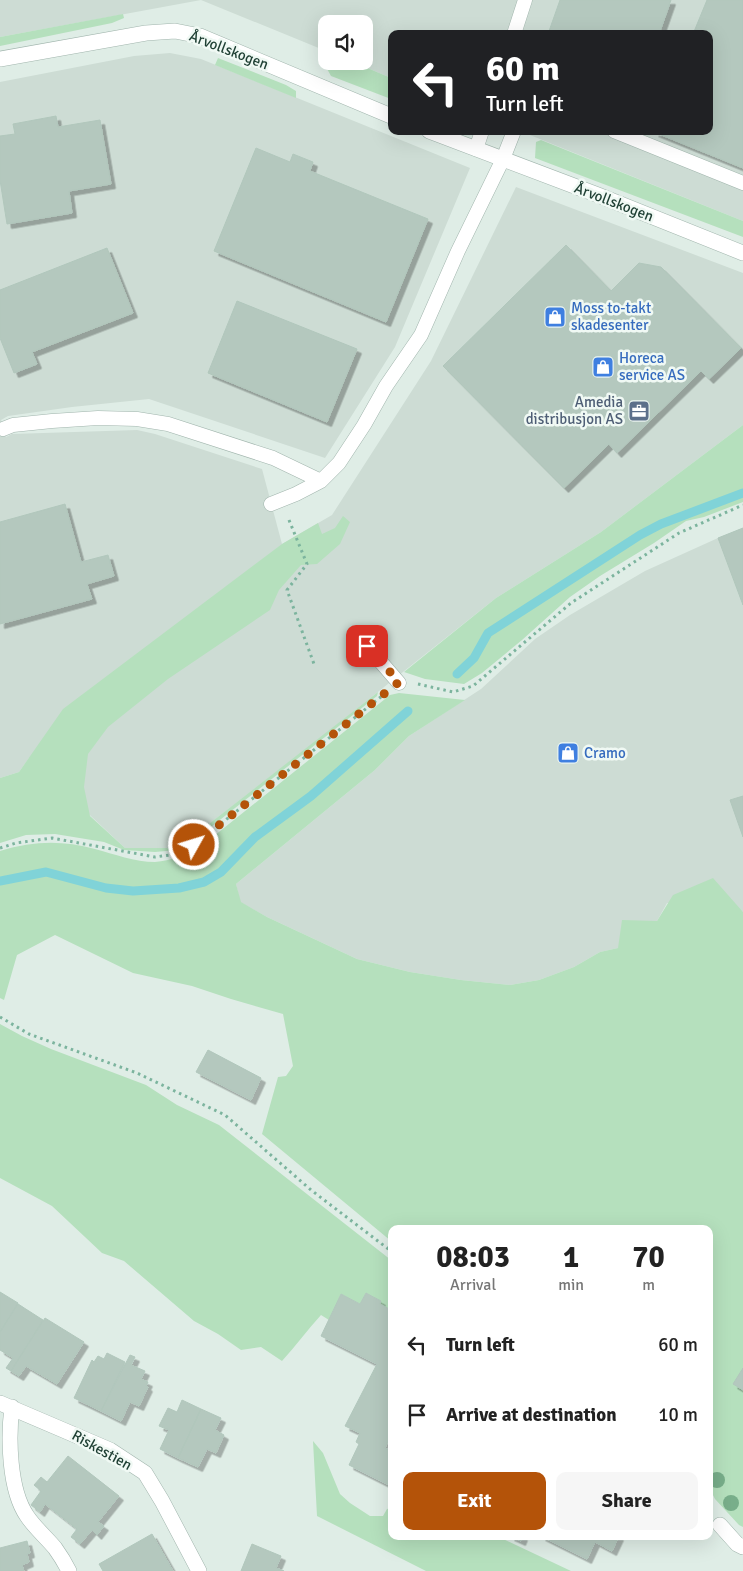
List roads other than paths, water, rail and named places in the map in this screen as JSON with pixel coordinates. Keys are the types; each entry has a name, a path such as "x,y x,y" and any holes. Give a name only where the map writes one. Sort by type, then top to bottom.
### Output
{"street":[{"name":"Årvollskogen","path":"0,59 146,33 175,31 200,36 388,115"},
{"name":"Årvollskogen","path":"439,135 598,195 743,253"},
{"name":"Riskestien","path":"6,1405 10,1418 12,1470 20,1503 27,1516 56,1550 69,1571"},
{"name":"Riskestien","path":"6,1405 110,1450 144,1474 162,1500 199,1571"},
{"path":"720,1526 743,1547"}],"lane":[{"path":"515,30 525,0"},
{"path":"476,149 481,135"},
{"path":"271,504 321,481 339,463 421,335 458,250 503,160 512,135"},
{"path":"624,135 743,183"},
{"path":"3,429 13,425 52,421 137,418 168,424 273,458 321,481"},
{"path":"367,646 399,682"}],"waterway":[{"path":"457,674 474,658 488,633 640,535 661,524 743,493"},
{"path":"0,881 46,872 106,888 133,891 179,888 204,882 221,872 255,837 311,796 408,711"}],"place":[{"name":"Moss to-takt skadesenter","path":"555,317"},
{"name":"Horeca service AS","path":"603,367"},
{"name":"Amedia distribusjon AS","path":"639,411"},
{"name":"Cramo","path":"568,753"}]}
